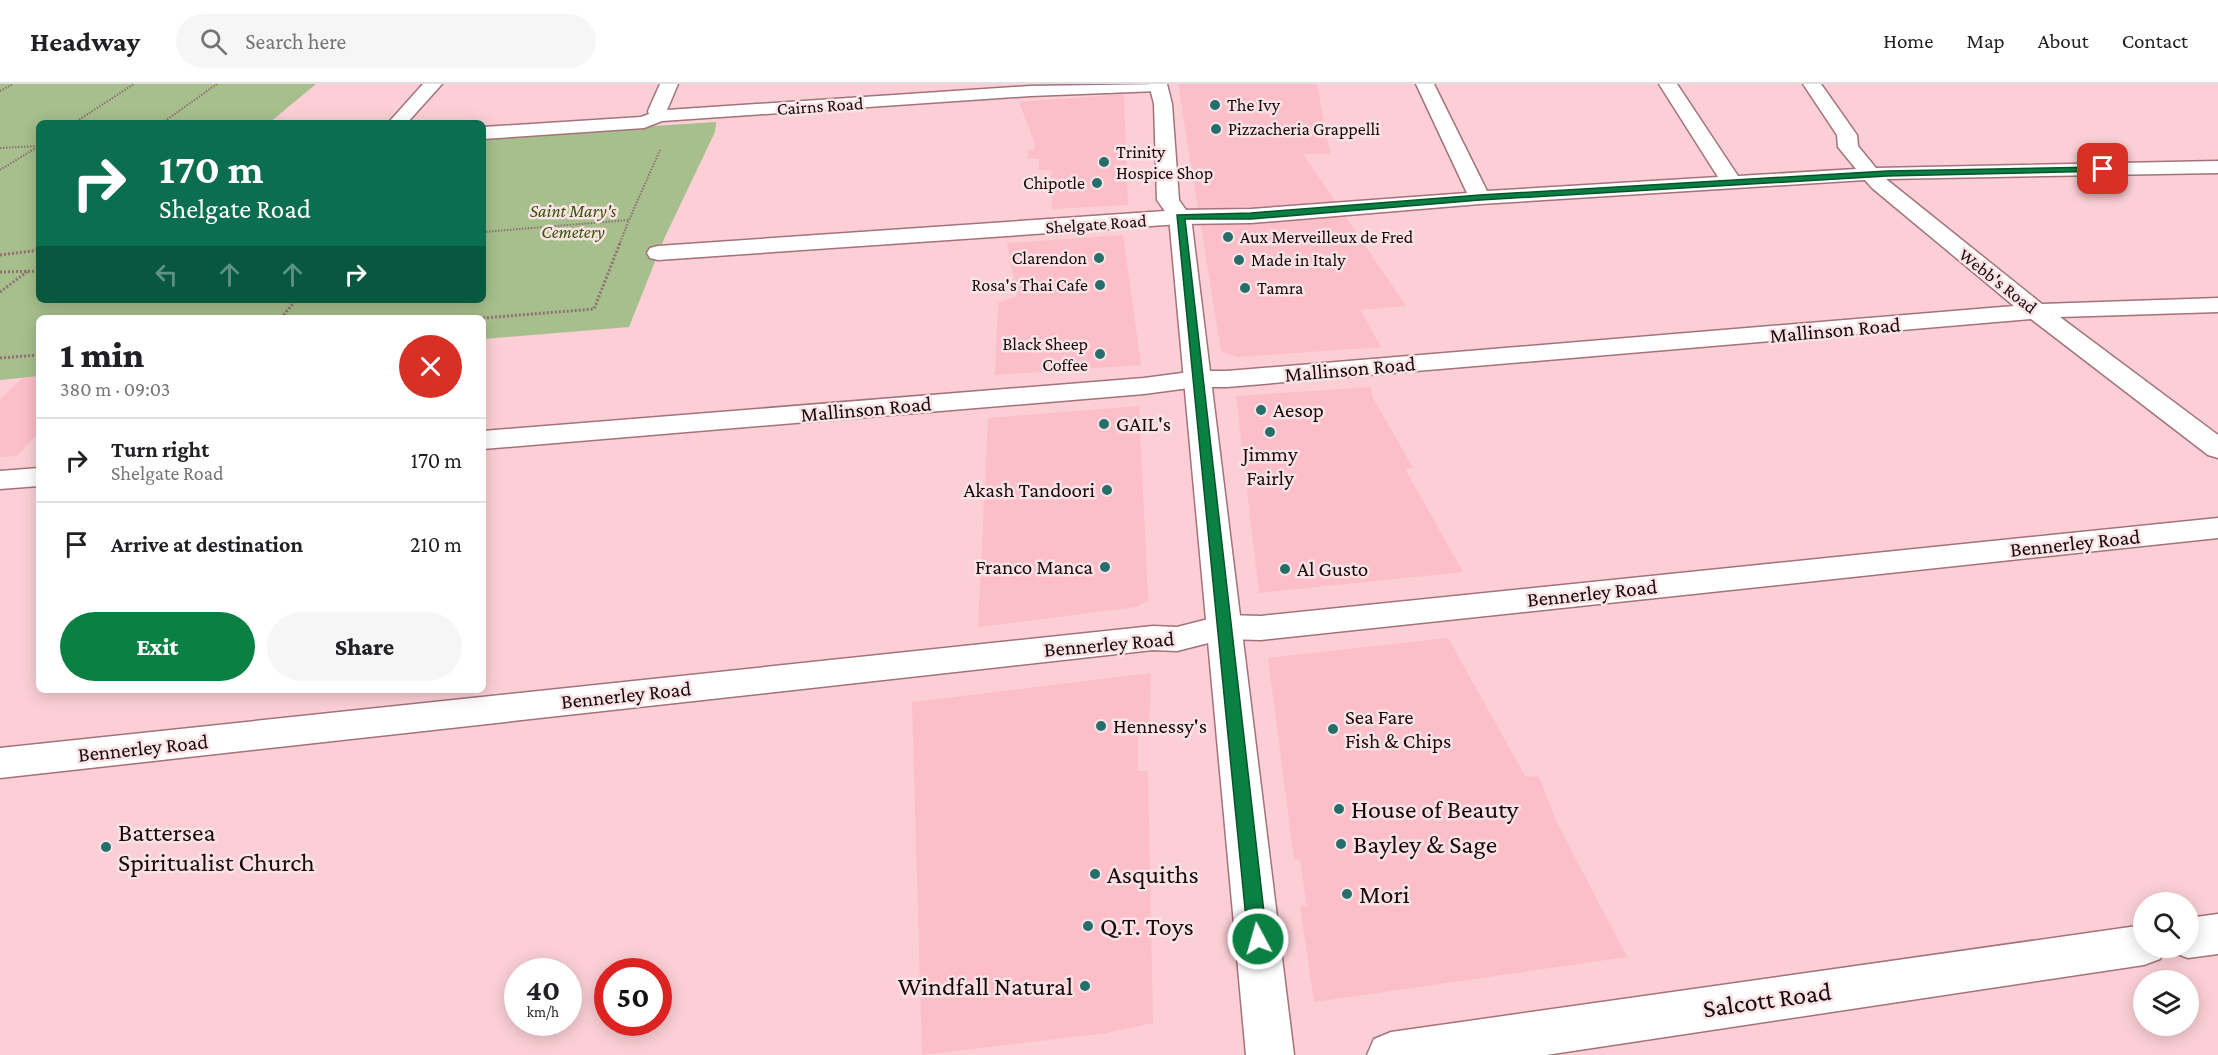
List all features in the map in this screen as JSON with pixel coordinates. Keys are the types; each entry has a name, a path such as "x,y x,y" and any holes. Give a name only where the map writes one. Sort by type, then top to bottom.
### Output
{"street":[{"path":"400,120 433,84"},
{"path":"659,116 657,111 669,84"},
{"path":"1425,84 1480,198"},
{"path":"1668,84 1732,183"},
{"name":"Webb's Road","path":"1812,84 1847,135 1848,147 1870,174 1950,243 2037,312 2218,449"},
{"path":"1158,85 1163,105 1168,200 1180,217 1270,1055"},
{"name":"Cairns Road","path":"486,133 644,122 659,116 1029,87 1158,85"},
{"name":"Shelgate Road","path":"658,253 1180,217 1251,216 1480,198 1870,174 2218,167"},
{"name":"Mallinson Road","path":"486,440 1132,387 1197,379 1262,376 2037,312 2218,305"},
{"path":"0,480 36,477"},
{"name":"Bennerley Road","path":"0,763 1153,638 1177,639 1224,627 1261,628 2218,528"},
{"path":"2199,937 2218,934"},
{"name":"Salcott Road","path":"1391,1055 2133,947"}],"path":[{"path":"0,91 13,84"},
{"path":"79,120 134,84"},
{"path":"166,120 217,84"},
{"path":"0,148 36,146"},
{"path":"486,318 594,309 657,154 663,147"},
{"path":"0,170 36,148"},
{"path":"486,232 629,220"},
{"path":"0,255 36,250"},
{"path":"0,272 36,271"},
{"path":"0,292 28,272"},
{"path":"284,315 294,303"},
{"path":"0,358 36,355"}],"shaded area":[{"path":"1178,84 1317,84 1330,154 1303,154 1406,306 1360,310 1381,347 1237,357 1221,351"},
{"path":"1124,94 1128,205 1052,209 1051,170 1039,170 1039,159 1027,158 1028,150 1034,150 1035,144 1019,102"},
{"path":"1123,235 1141,365 995,375 998,303 1017,296 1007,243"},
{"path":"36,376 36,435 17,456 0,457 0,400 22,378"},
{"path":"1371,387 1373,398 1413,468 1405,469 1463,572 1259,593 1236,396"},
{"path":"1139,406 1148,600 1136,607 978,627 988,418"},
{"path":"1448,638 1525,776 1539,777 1556,821 1627,957 1314,1002 1300,906 1307,906 1300,860 1294,859 1268,658"},
{"path":"1151,673 1149,732 1138,734 1138,771 1148,771 1153,1023 1106,1033 922,1055 912,702"}],"green space":[{"name":"Saint Mary's Cemetery","path":"0,84 316,84 273,120 36,120 36,303 486,303 486,137 716,122 715,132 664,239 629,327 486,339 486,315 36,315 36,376 0,380"}],"place":[{"name":"The Ivy","path":"1215,105"},
{"name":"Pizzacheria Grappelli","path":"1216,129"},
{"name":"Trinity Hospice Shop","path":"1104,162"},
{"name":"Chipotle","path":"1097,183"},
{"name":"Aux Merveilleux de Fred","path":"1228,237"},
{"name":"Clarendon","path":"1099,258"},
{"name":"Made in Italy","path":"1239,260"},
{"name":"Rosa's Thai Cafe","path":"1100,285"},
{"name":"Tamra","path":"1245,288"},
{"name":"Black Sheep Coffee","path":"1100,354"},
{"name":"Aesop","path":"1261,410"},
{"name":"GAIL's","path":"1104,424"},
{"name":"Jimmy Fairly","path":"1270,432"},
{"name":"Akash Tandoori","path":"1107,490"},
{"name":"Franco Manca","path":"1105,567"},
{"name":"Al Gusto","path":"1285,569"},
{"name":"Hennessy's","path":"1101,726"},
{"name":"Sea Fare Fish & Chips","path":"1333,729"},
{"name":"House of Beauty","path":"1339,809"},
{"name":"Bayley & Sage","path":"1341,844"},
{"name":"Battersea Spiritualist Church","path":"106,847"},
{"name":"Asquiths","path":"1095,874"},
{"name":"Mori","path":"1347,894"},
{"name":"Q.T. Toys","path":"1088,926"},
{"name":"Windfall Natural","path":"1085,986"}],"route":[{"path":"1258,939 1180,217 1251,216 1480,198 1887,173 2103,169"}]}
